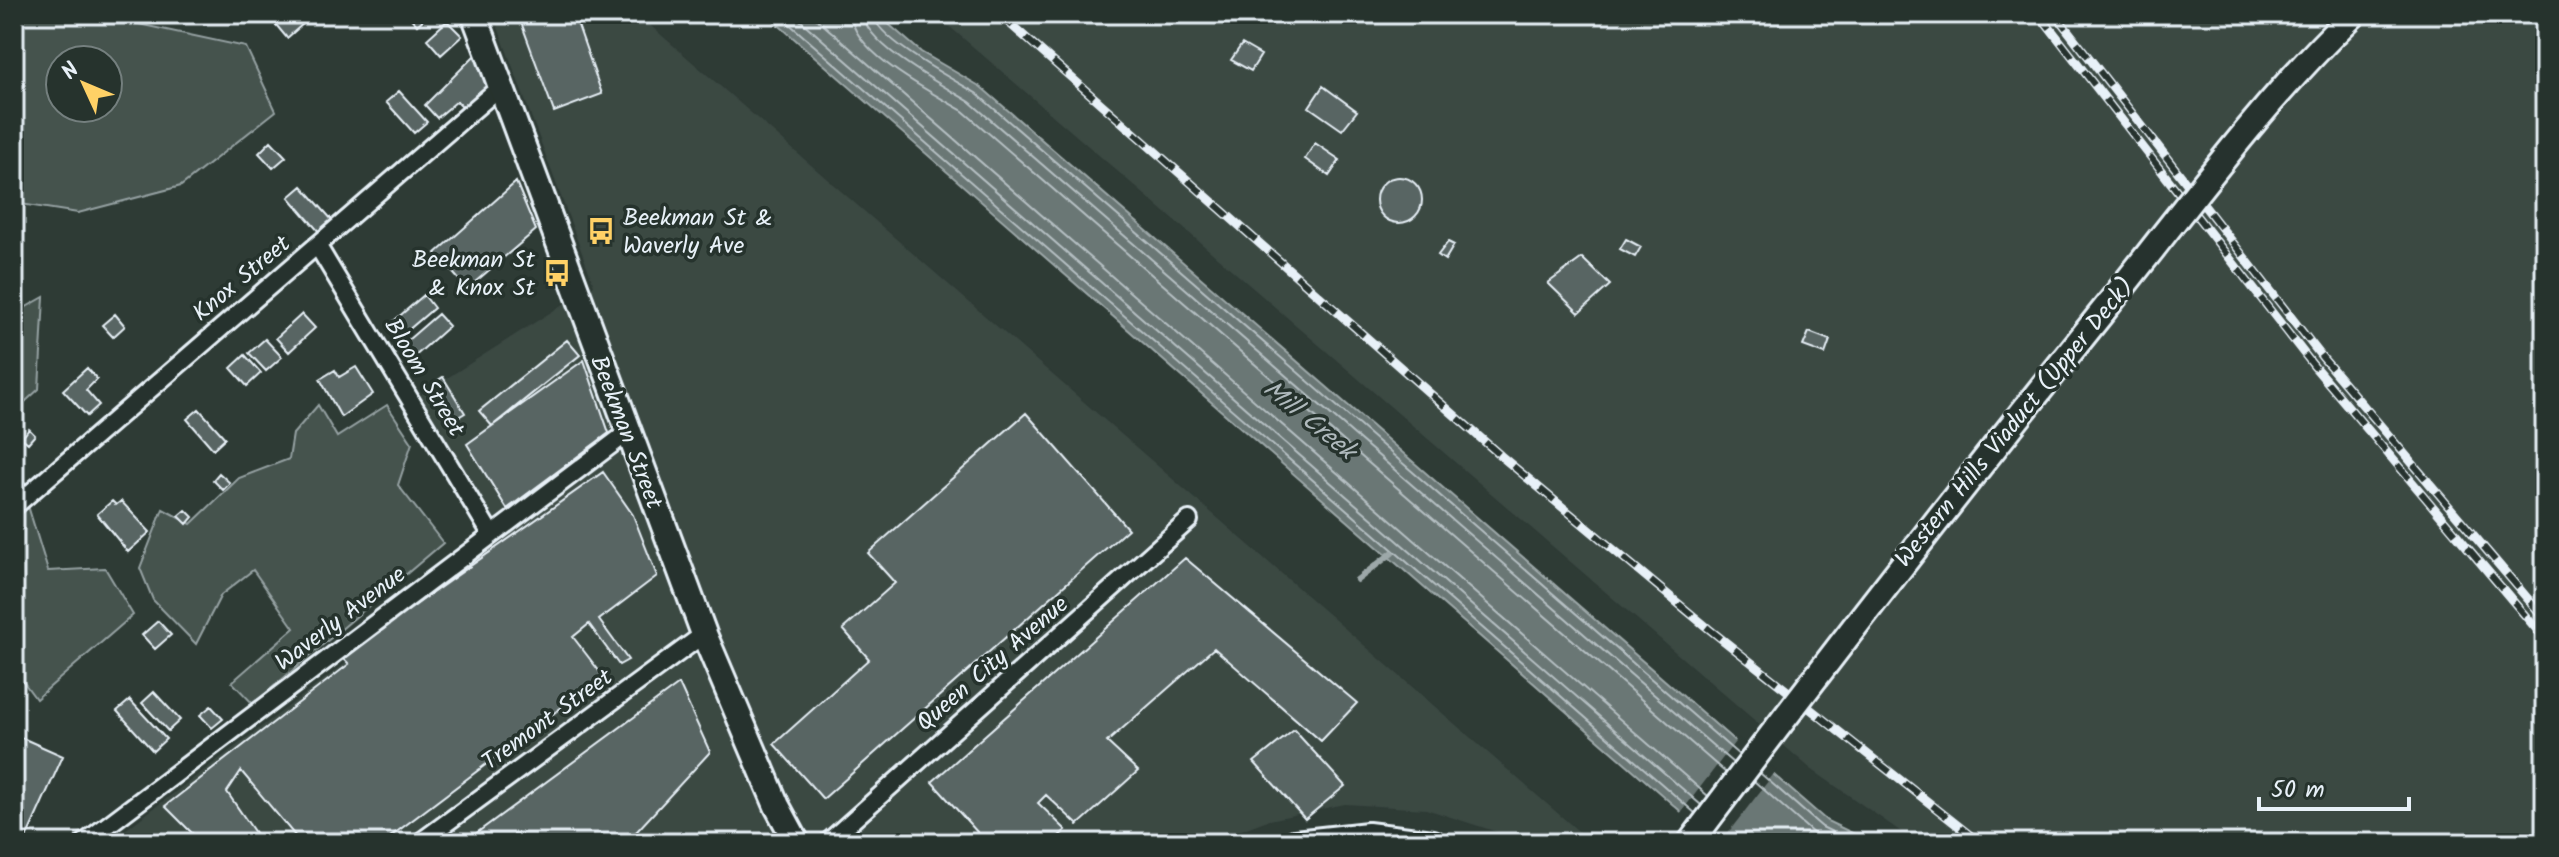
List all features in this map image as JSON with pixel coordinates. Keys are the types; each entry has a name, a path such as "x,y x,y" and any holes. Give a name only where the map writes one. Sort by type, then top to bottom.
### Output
{"main road":[{"name":"Beekman Street","path":"474,14 704,634 773,798 797,843"},
{"name":"Western Hills Viaduct (Upper Deck)","path":"1693,843 1943,509 2239,143 2357,14"},
{"path":"1295,843 1368,835 1433,843"}],"street":[{"name":"Knox Street","path":"14,507 500,87"},
{"name":"Bloom Street","path":"317,245 491,534"},
{"name":"Waverly Avenue","path":"84,843 627,433"},
{"name":"Queen City Avenue","path":"827,843 1189,520"},
{"name":"Tremont Street","path":"419,843 704,634"}],"shaded area":[{"path":"14,14 92,14 246,47 276,111 181,186 78,213 14,203"},
{"path":"493,14 637,14 1592,843 1531,843 1426,809 1345,804 1265,821 1207,843 108,843 504,543 417,397 594,285"},
{"path":"935,14 2545,14 2545,843 1917,843 1811,769"},
{"path":"44,297 39,389 14,412 14,314"},
{"path":"318,405 337,437 387,405 412,443 398,485 443,543 253,704 232,682 294,628 253,570 221,595 196,644 153,600 140,568 163,509 191,524 239,478 289,459 293,434"},
{"path":"14,460 48,571 105,568 133,615 36,699 14,669"}],"water":[{"name":"Mill Creek","path":"766,14 877,14 921,52 981,87 1827,821 1873,843 1717,843"}],"pier":[{"path":"1738,738 1776,771 1720,843 1711,843 1679,815"}],"building":[{"path":"267,14 295,14 303,24 287,38"},
{"path":"407,14 430,14 417,25"},
{"path":"518,14 574,14 602,94 554,112"},
{"path":"447,21 462,36 441,55 427,39"},
{"path":"1242,44 1261,55 1251,71 1231,60"},
{"path":"475,55 487,87 464,108 457,101 437,118 425,105"},
{"path":"1323,86 1357,111 1342,130 1309,107"},
{"path":"399,91 427,122 414,133 386,102"},
{"path":"271,141 286,157 273,168 259,153"},
{"path":"1315,143 1340,160 1329,176 1305,159"},
{"path":"1399,177 1415,184 1422,200 1415,216 1399,223 1383,216 1376,200 1383,184"},
{"path":"516,182 536,230 467,289 436,253"},
{"path":"302,186 333,221 320,233 289,197"},
{"path":"1626,239 1641,247 1635,257 1620,249"},
{"path":"1448,242 1454,245 1445,260 1438,255"},
{"path":"1582,258 1610,285 1579,313 1548,283"},
{"path":"424,295 434,308 400,337 389,325"},
{"path":"115,314 125,326 113,337 102,325"},
{"path":"302,314 315,328 289,352 276,338"},
{"path":"438,314 449,326 413,358 402,345"},
{"path":"1809,332 1830,340 1825,354 1803,346"},
{"path":"265,339 282,357 266,371 249,353"},
{"path":"567,340 580,355 492,426 479,411"},
{"path":"245,355 261,373 247,386 231,368"},
{"path":"584,360 609,433 507,509 467,444"},
{"path":"356,367 373,394 341,417 320,379 335,370 339,377"},
{"path":"87,368 97,379 86,390 99,405 87,416 63,390"},
{"path":"443,377 465,413 450,422 428,387"},
{"path":"199,409 225,438 213,449 187,419"},
{"path":"1026,413 1128,529 823,799 774,744 869,659 843,629 895,583 868,553"},
{"path":"29,429 35,435 28,443 22,438"},
{"path":"603,472 633,515 657,576 599,620 628,660 619,665 589,624 573,637 603,676 382,843 301,843 241,771 227,792 262,843 202,843 165,806 349,664 342,657"},
{"path":"219,473 230,483 223,490 213,480"},
{"path":"112,501 116,505 121,501 150,532 128,552 97,514"},
{"path":"186,510 193,517 187,524 179,516"},
{"path":"1185,558 1357,703 1321,741 1214,648 1107,742 1138,771 1078,825 1046,795 1038,803 1066,830 1051,843 987,843 932,782"},
{"path":"158,621 171,635 155,649 142,635"},
{"path":"679,684 710,752 626,843 463,843"},
{"path":"154,692 180,720 168,731 142,703"},
{"path":"130,700 166,739 153,751 117,711"},
{"path":"211,706 223,719 212,728 200,715"},
{"path":"1294,730 1345,786 1305,819 1254,762"},
{"path":"20,737 63,756 24,843 14,839 14,750"}],"waterway":[{"path":"1357,580 1392,553"}],"railway":[{"path":"999,14 1501,456 1709,629 1980,843"},
{"path":"2039,14 2313,365 2545,639"},
{"path":"2055,14 2322,357 2545,619"}],"place":[{"name":"Beekman St & Waverly Ave","path":"601,231"},
{"name":"Beekman St & Knox St","path":"557,273"}]}
